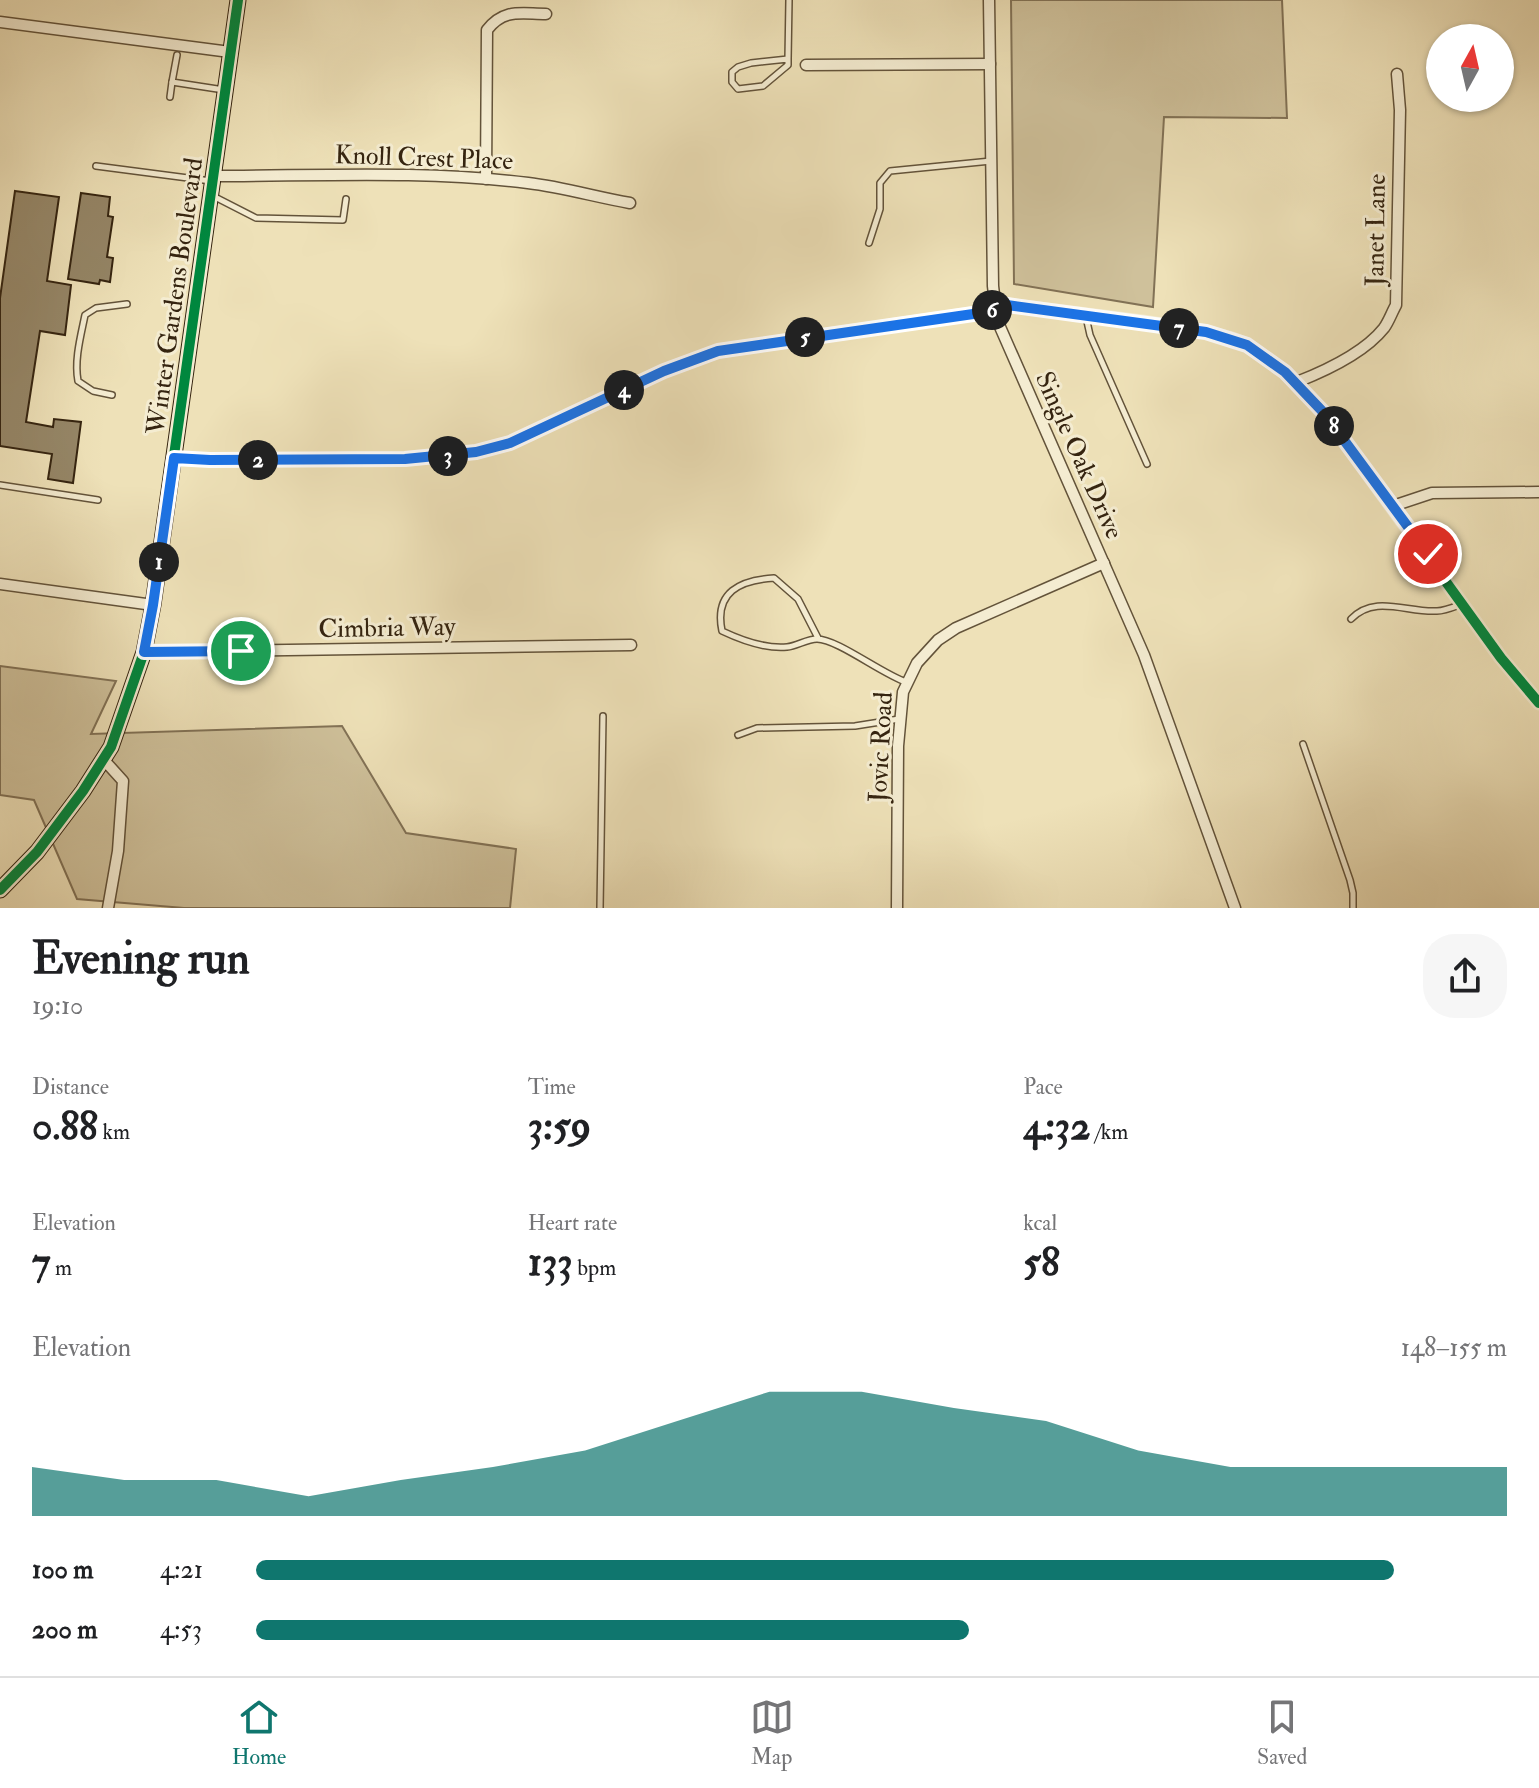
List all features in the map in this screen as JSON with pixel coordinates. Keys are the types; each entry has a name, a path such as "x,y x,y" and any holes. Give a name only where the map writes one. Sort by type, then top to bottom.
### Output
{"main road":[{"name":"Winter Gardens Boulevard","path":"0,890 37,852 83,791 111,747 144,652 238,0"}],"street":[{"name":"Single Oak Drive","path":"989,0 995,309 1027,391 1155,682 1235,908"},
{"path":"486,179 487,30 497,17 508,14 546,14"},
{"path":"0,22 230,52"},
{"path":"806,65 990,64"},
{"name":"Janet Lane","path":"1297,382 1329,370 1375,338 1386,326 1396,305 1400,110 1397,74"},
{"name":"Knoll Crest Place","path":"212,184 425,175 531,183 630,203"},
{"path":"174,458 405,459 476,452 510,443 664,371 718,351 1007,305 1206,332 1232,339 1268,358 1297,382 1393,506 1501,658 1539,703"},
{"path":"1393,506 1432,493 1539,492"},
{"name":"Jovic Road","path":"897,908 899,719 906,682 927,651 956,628 1104,563"},
{"path":"0,584 153,605"},
{"name":"Cimbria Way","path":"144,652 631,645"},
{"path":"103,759 123,781 118,851 108,908"}],"lane":[{"path":"788,59 738,67 732,72 732,82 738,89 763,86 788,65 789,0"},
{"path":"170,97 177,55"},
{"path":"172,82 225,90"},
{"path":"869,243 880,209 880,183 890,171 991,161"},
{"path":"96,166 212,184 256,218 343,220 346,199"},
{"path":"112,395 85,388 78,381 76,370 82,330 85,315 96,308 127,304"},
{"path":"1086,314 1090,335 1147,464"},
{"path":"0,485 98,500"},
{"path":"818,638 798,599 774,578 742,585 728,593 721,606 722,631 762,646 788,647 818,638 847,650 882,673 906,682"},
{"path":"1351,619 1359,611 1381,605 1437,611 1463,603"},
{"path":"600,908 603,716"},
{"path":"738,735 757,728 855,726 899,719"},
{"path":"1303,744 1350,880 1353,908"}],"shaded area":[{"path":"1011,0 1282,0 1287,118 1164,117 1153,307 1014,284"},
{"path":"0,666 116,681 91,734 342,726 406,833 516,849 510,908 184,908 77,899 34,800 0,795"}],"building":[{"path":"15,191 59,197 47,281 71,285 65,335 40,331 26,422 53,427 54,419 81,422 73,483 48,479 52,454 0,446 0,298"},
{"path":"81,193 110,197 108,216 113,217 107,257 113,258 110,282 100,280 99,284 68,279"}],"cycle path":[{"path":"0,890 37,852 83,791 111,747 144,652 238,0"},
{"path":"174,458 405,459 476,452 510,443 664,371 718,351 985,312 1007,305 1206,332 1247,345 1285,372 1324,413 1501,658 1539,703"}],"route":[{"path":"241,651 144,652 174,458 405,459 476,452 510,443 664,371 718,351 987,312 1007,305 1206,332 1247,345 1297,382 1324,413 1428,554"}]}
